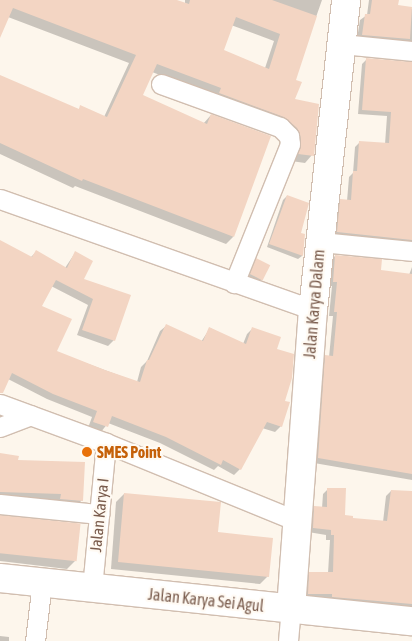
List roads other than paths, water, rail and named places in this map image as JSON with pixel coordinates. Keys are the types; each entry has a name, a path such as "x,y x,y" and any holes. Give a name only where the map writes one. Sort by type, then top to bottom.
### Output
{"street":[{"name":"Jalan Karya Dalam","path":"291,609 313,310 346,0"},
{"path":"341,44 412,51"},
{"path":"162,84 280,127 289,136 290,144 234,283"},
{"path":"0,199 313,310"},
{"path":"320,242 412,251"},
{"path":"0,404 106,443 297,521"},
{"path":"0,427 31,416"},
{"name":"Jalan Karya I","path":"92,588 106,443"},
{"path":"0,504 99,514"},
{"name":"Jalan Karya Sei Agul","path":"0,578 412,621"},
{"path":"35,641 42,582"},
{"path":"288,641 291,609"}],"place":[{"name":"SMES Point","path":"87,452"}]}
